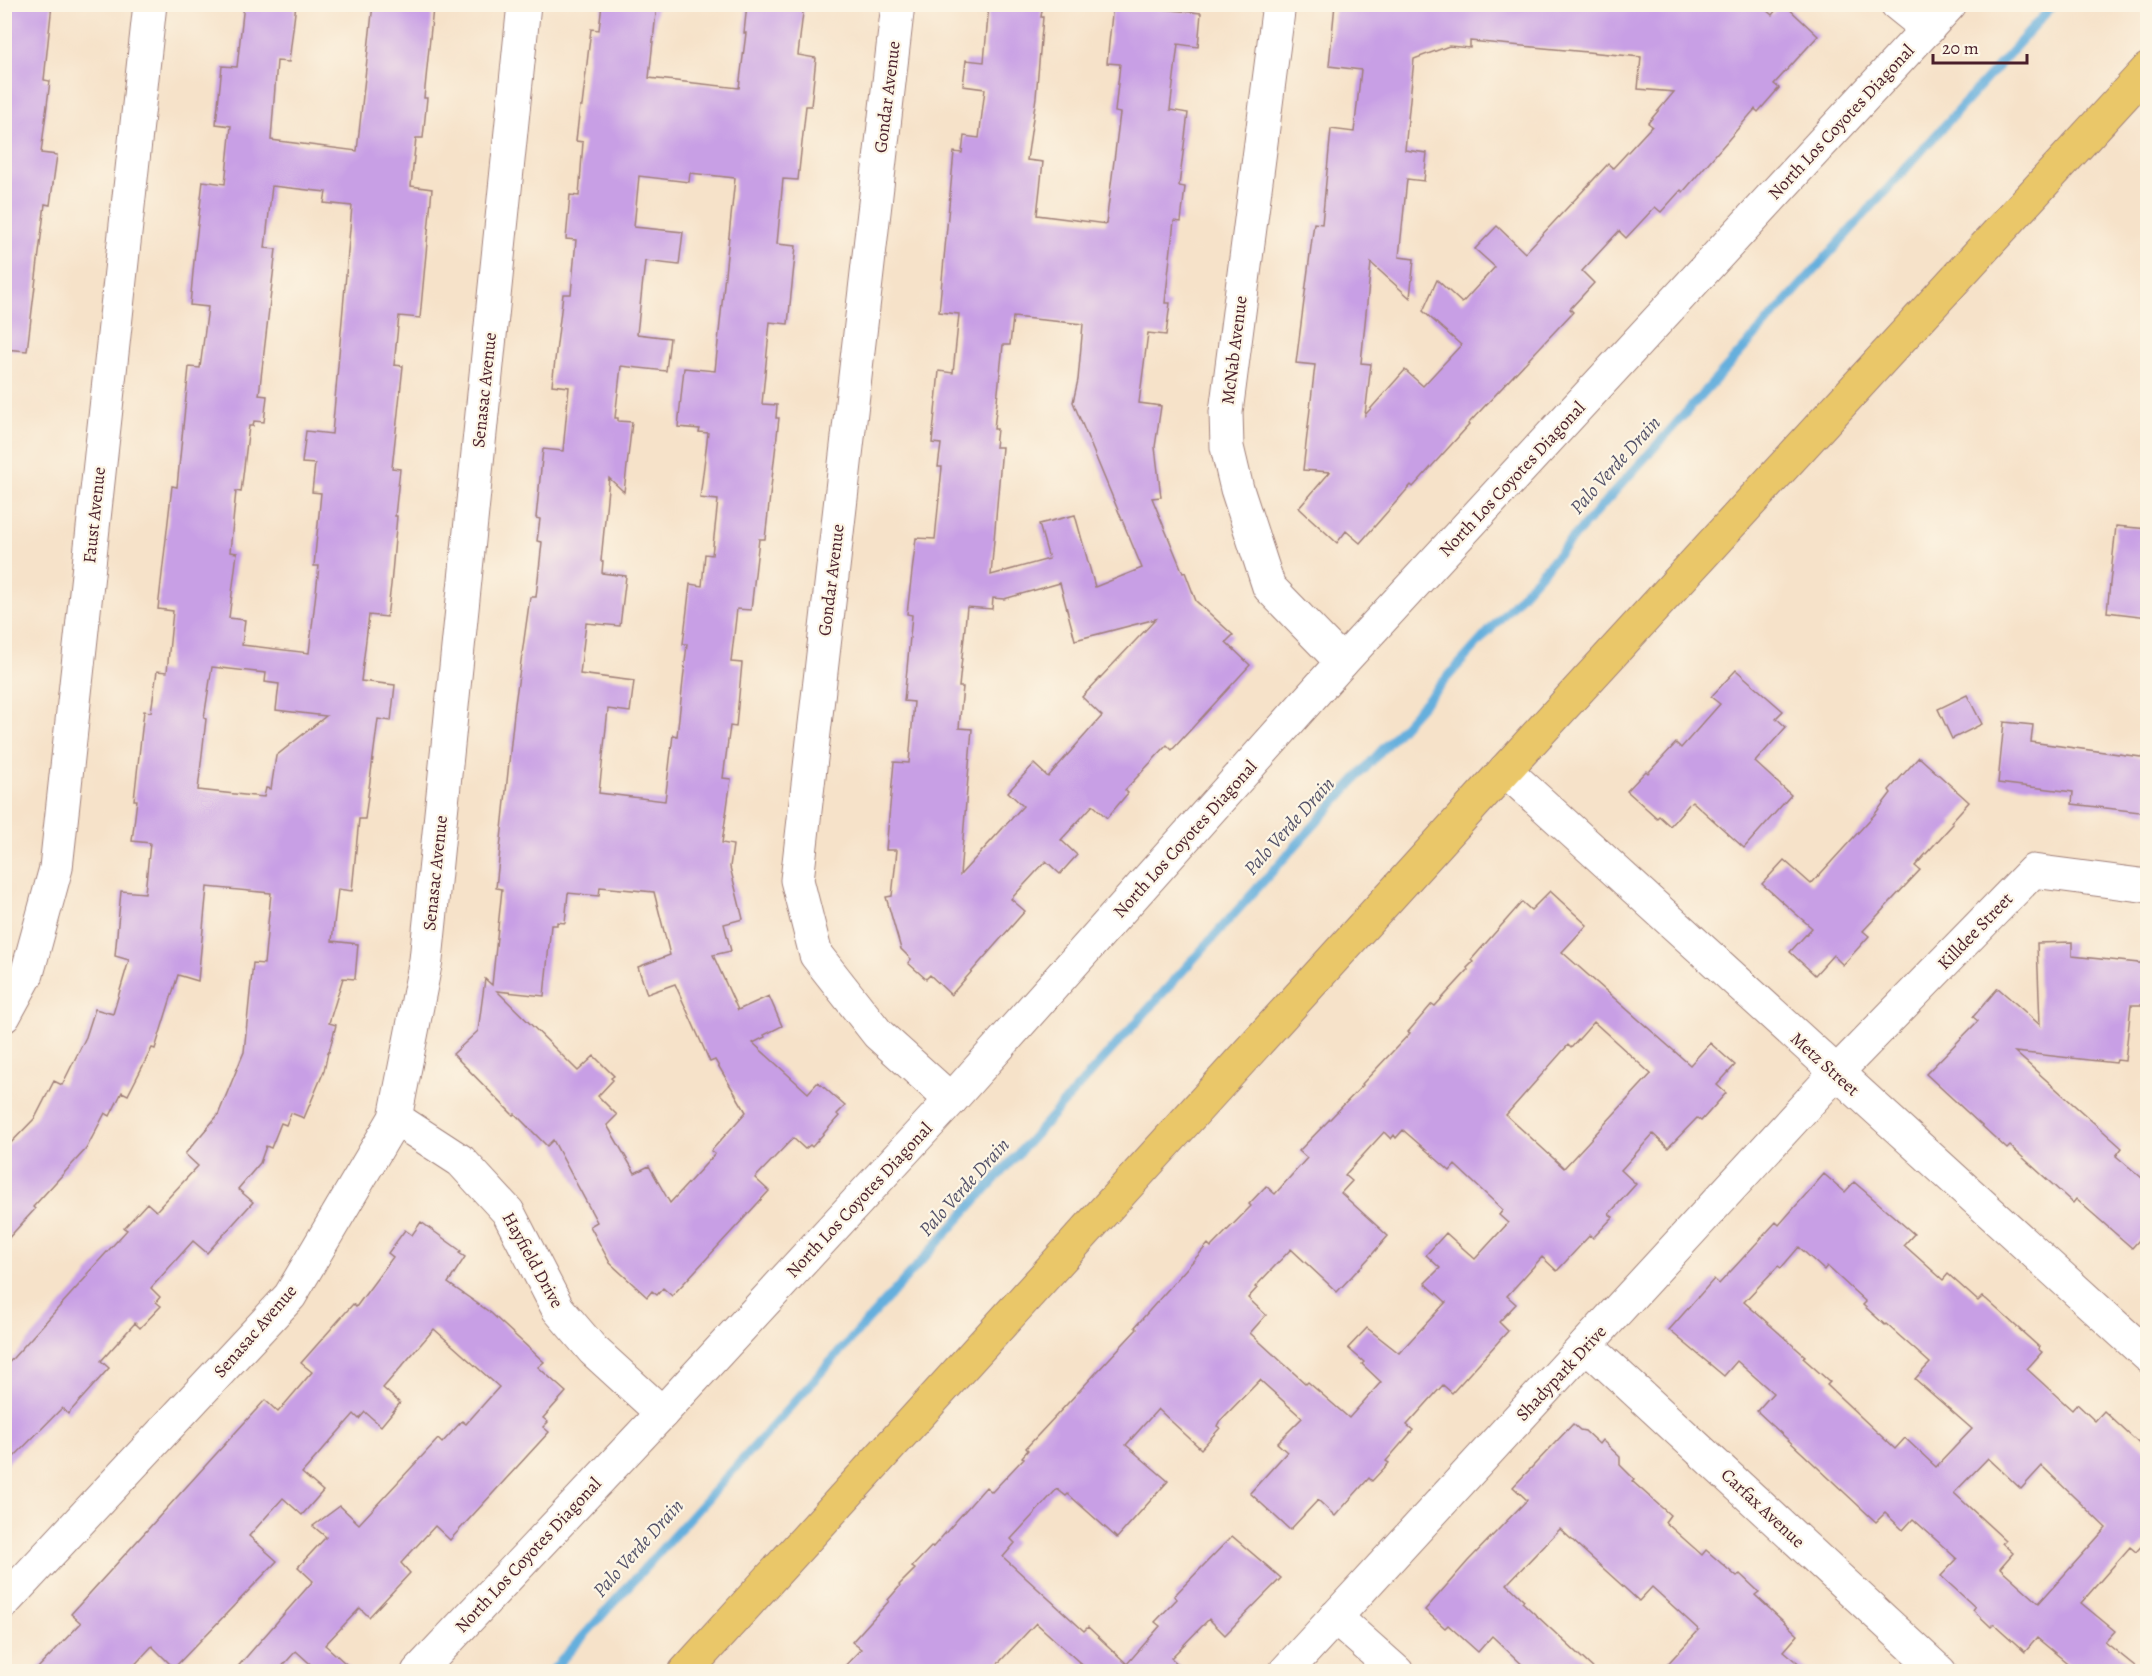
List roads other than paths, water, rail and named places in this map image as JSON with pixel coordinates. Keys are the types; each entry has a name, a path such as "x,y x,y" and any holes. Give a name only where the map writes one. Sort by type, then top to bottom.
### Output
{"main road":[{"path":"684,1671 1504,770 2148,69"}],"street":[{"name":"Faust Avenue","path":"4,1016 27,974 56,868 150,4"},
{"name":"Senasac Avenue","path":"4,1602 290,1296 395,1118 426,960 524,4"},
{"name":"Gondar Avenue","path":"898,4 796,880 816,955 878,1034 951,1100"},
{"name":"McNab Avenue","path":"1279,4 1226,412 1227,447 1237,489 1269,587 1342,663"},
{"path":"1897,4 1928,28"},
{"name":"North Los Coyotes Diagonal","path":"418,1671 662,1413 951,1100 1342,663 1950,4"},
{"name":"Metz Street","path":"1504,770 2148,1356"},
{"name":"Killdee Street","path":"1836,1073 2033,872 2148,886"},
{"name":"Shadypark Drive","path":"1286,1671 1836,1073"},
{"name":"Hayfield Drive","path":"395,1118 461,1161 508,1212 558,1310 594,1350 662,1413"},
{"name":"Carfax Avenue","path":"1586,1345 1940,1671"},
{"path":"1335,1617 1397,1671"}],"waterway":[{"name":"Palo Verde Drain","path":"551,1672 2054,4"}]}
